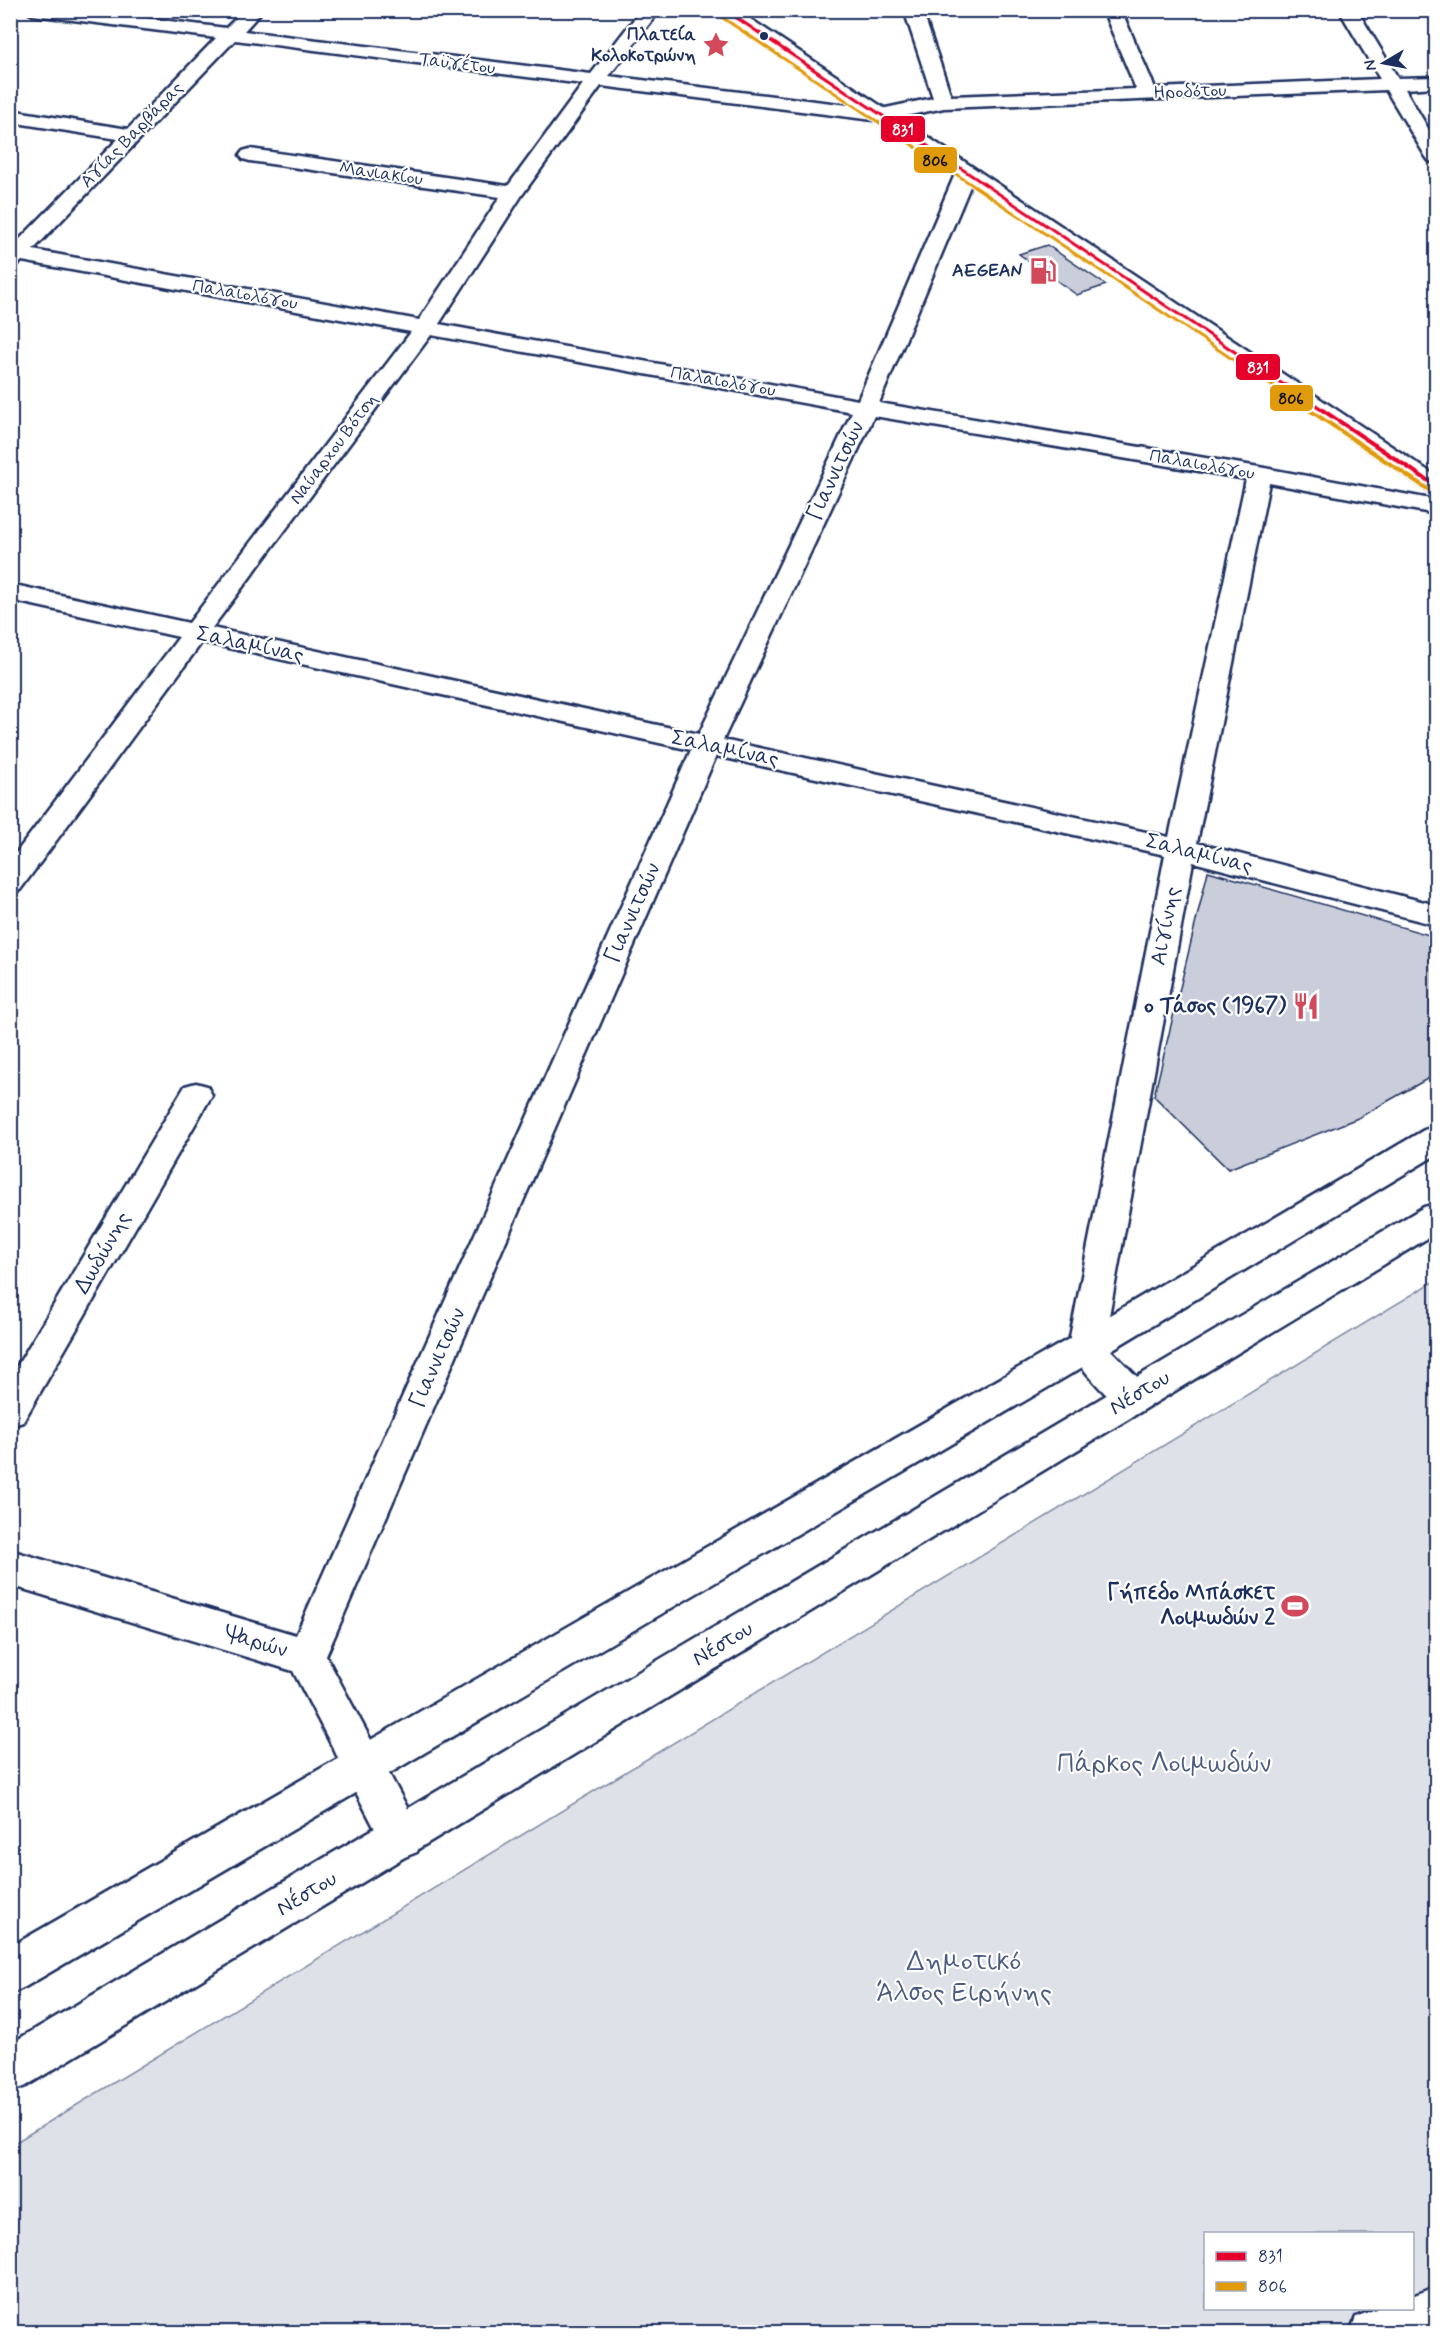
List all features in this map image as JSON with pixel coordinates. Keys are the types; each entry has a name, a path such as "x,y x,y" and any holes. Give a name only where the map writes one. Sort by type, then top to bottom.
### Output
{"street":[{"name":"Ταϋγέτου","path":"33,10 880,115"},
{"name":"Αγίας Βαρβάρας","path":"13,255 254,10"},
{"name":"Ναύαρχου Βότση","path":"10,883 425,328 513,192 651,10"},
{"path":"724,10 1437,486"},
{"path":"913,10 944,102"},
{"path":"1112,10 1148,94"},
{"path":"1348,10 1390,84 1437,157"},
{"name":"Ηροδότου","path":"880,115 944,102 1437,82"},
{"path":"10,116 131,135"},
{"name":"Μανιακίου","path":"249,155 513,192"},
{"name":"Γιαννιτσών","path":"306,1657 707,745 866,408 966,172"},
{"name":"Παλαιολόγου","path":"13,255 866,408 1259,474 1437,507"},
{"name":"Αιγίνης","path":"1086,1347 1181,849 1259,474"},
{"name":"Σαλαμίνας","path":"10,592 1181,849 1437,915"},
{"name":"Δωδώνης","path":"10,1411 196,1095"},
{"path":"10,1972 1086,1347 1437,1139"},
{"name":"Νέστου","path":"10,2070 1437,1217"},
{"path":"1086,1347 1133,1397"},
{"name":"Ψαρών","path":"10,1568 306,1657 402,1837"}],"lane":[{"path":"1371,2332 1437,2308"}],"green space":[{"name":"Δημοτικό Άλσος Ειρήνης","path":"1436,1280 1436,2332 11,2332 11,2145"}],"building":[{"path":"1047,245 1106,285 1077,295 1019,254"},
{"name":"ο Τάσος (1967)","path":"1208,871 1436,937 1436,1074 1358,1118 1228,1169 1154,1096"}],"transit line":[{"name":"831","path":"725,10 1436,486"},
{"name":"806","path":"720,16 1432,492"}],"place":[{"name":"Πλατεία Κολοκοτρώνη","path":"716,45"},
{"name":"AEGEAN","path":"1043,271"},
{"name":"ο Τάσος (1967)","path":"1306,1006"},
{"name":"Γήπεδο Μπάσκετ Λοιμωδών 2","path":"1295,1606"}],"park label":[{"name":"Πάρκος Λοιμωδών","path":"1164,1764"}]}
